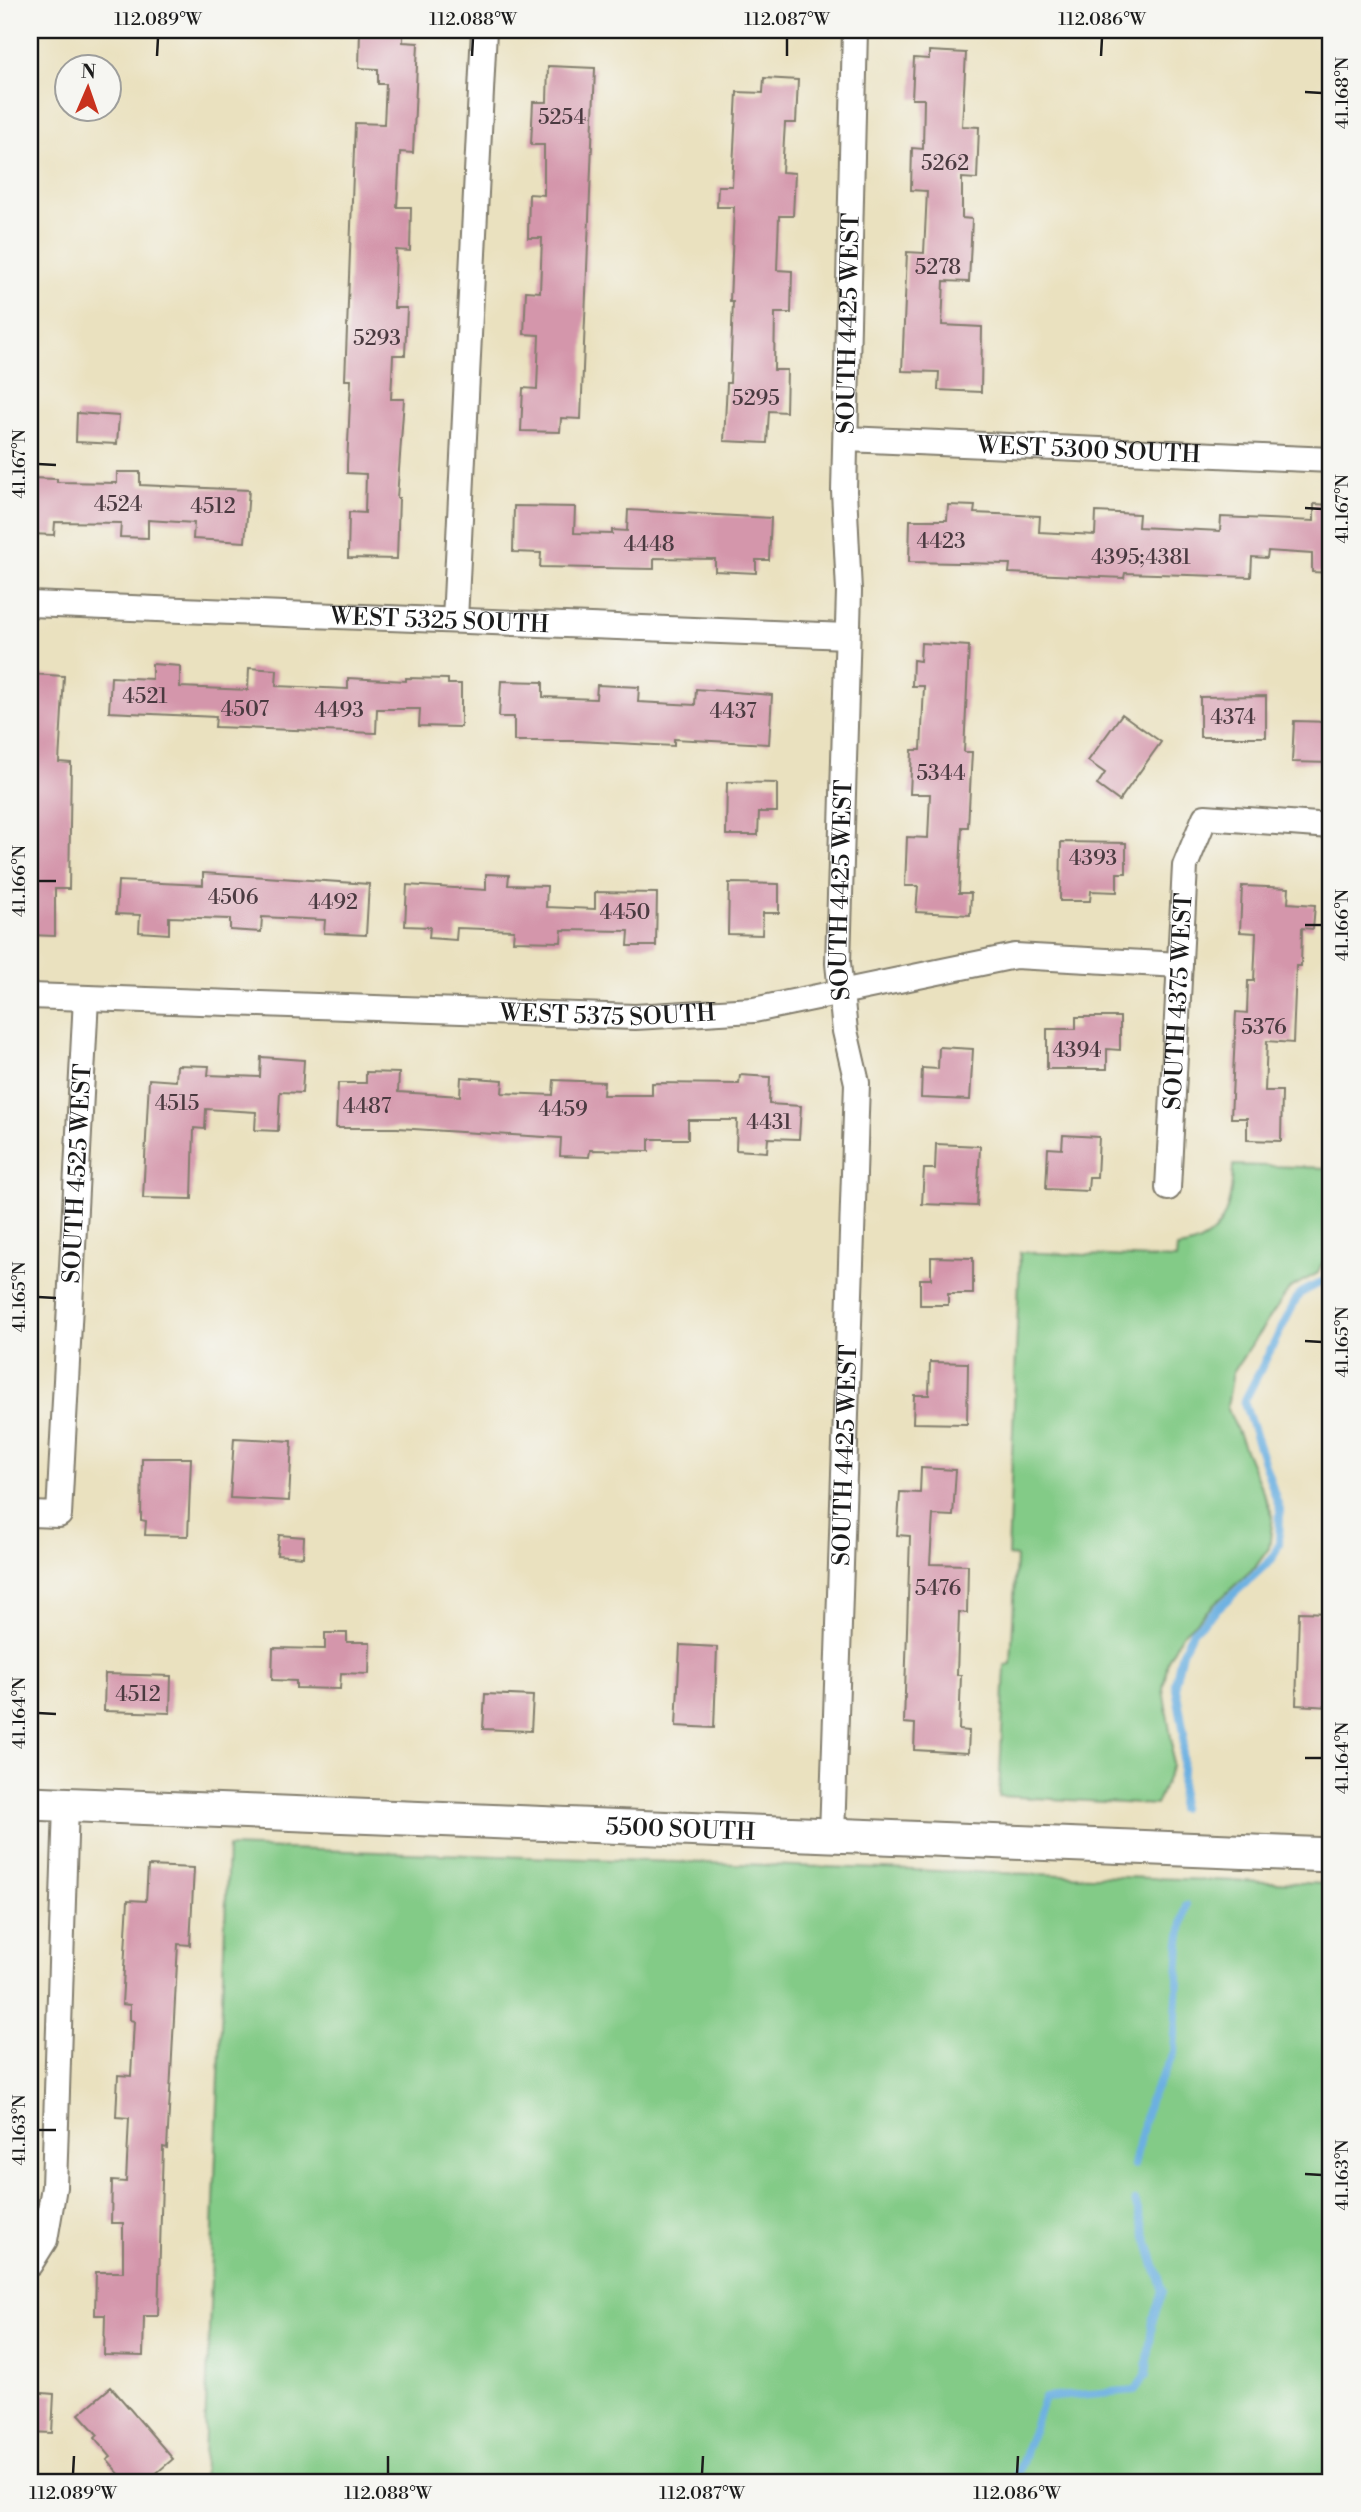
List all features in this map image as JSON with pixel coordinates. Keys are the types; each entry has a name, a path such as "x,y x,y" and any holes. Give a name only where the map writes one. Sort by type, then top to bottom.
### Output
{"main road":[{"name":"5500 SOUTH","path":"30,1803 1331,1856"}],"street":[{"path":"455,620 484,30"},
{"name":"SOUTH 4425 WEST","path":"832,1835 857,1083 845,1031 838,962 847,636 846,439 855,30"},
{"name":"WEST 5300 SOUTH","path":"846,439 1331,460"},
{"name":"WEST 5325 SOUTH","path":"30,604 847,636"},
{"name":"SOUTH 4375 WEST","path":"1168,1188 1185,866 1205,817 1331,826"},
{"name":"WEST 5375 SOUTH","path":"30,996 635,1017 754,1010 1016,956 1180,964"},
{"name":"SOUTH 4525 WEST","path":"30,1514 60,1516 86,998"},
{"path":"30,2264 45,2240 54,2187 66,1804"}],"green space":[{"path":"1331,1157 1331,1256 1321,1265 1318,1273 1290,1288 1233,1372 1227,1407 1273,1516 1269,1548 1256,1566 1182,1634 1168,1660 1163,1689 1172,1743 1172,1766 1156,1805 999,1796 1005,1665 1011,1664 1016,1557 1008,1556 1020,1252 1176,1259 1177,1248 1205,1239 1222,1220 1230,1195 1233,1165 1329,1168"},
{"path":"228,1847 1331,1884 1331,2482 203,2482"}],"building":[{"path":"360,30 403,30 403,42 418,43 413,153 400,152 397,207 411,207 410,251 396,250 394,308 407,308 405,355 393,355 391,399 404,399 397,498 397,559 348,558 349,512 365,513 366,474 347,473 351,380 345,380 355,123 384,124 386,84 378,84 378,69 359,68"},
{"path":"929,51 966,53 962,126 979,127 977,179 962,178 962,218 972,219 969,282 944,281 942,325 982,327 981,392 938,390 939,372 902,371 907,252 924,253 927,191 911,190 912,148 923,149 924,99 912,99 914,58 929,59"},
{"path":"548,66 595,68 581,419 561,418 560,432 521,431 523,388 537,389 539,335 524,334 526,291 540,292 542,238 528,238 529,194 544,195 544,145 531,145 533,102 547,102"},
{"path":"764,78 798,80 796,123 785,123 782,172 795,173 793,216 779,216 777,270 792,271 791,313 775,313 774,370 787,370 786,412 769,411 767,443 724,441 727,383 730,383 734,207 717,207 718,186 732,186 737,92 763,93"},
{"path":"77,413 119,416 117,444 76,442"},
{"path":"117,472 140,472 140,485 249,490 245,542 193,539 194,523 148,520 148,538 120,537 121,523 55,522 54,535 30,534 30,478 57,479 57,482 117,483"},
{"path":"1314,504 1331,505 1331,573 1312,572 1312,554 1268,551 1267,558 1252,557 1251,577 1125,573 1124,578 1009,573 1010,564 909,562 910,520 947,520 948,505 975,506 974,513 1040,516 1039,532 1095,535 1096,512 1139,514 1138,527 1220,531 1221,517 1314,521"},
{"path":"514,506 575,507 574,533 612,534 612,530 627,531 628,510 771,518 769,560 756,560 756,573 715,571 715,559 654,558 654,569 540,567 541,553 513,552"},
{"path":"921,643 969,646 964,752 972,752 968,827 962,827 959,893 971,893 970,915 916,912 918,886 905,886 907,837 928,838 930,794 910,794 912,750 921,750 924,686 912,686 913,660 920,661"},
{"path":"152,664 180,666 180,687 248,690 249,668 277,670 276,686 348,689 348,678 406,681 406,678 448,679 448,684 461,684 461,727 419,726 420,709 377,709 376,733 215,727 216,717 109,712 111,677 152,679"},
{"path":"30,674 64,676 59,762 71,763 69,889 55,889 55,936 30,935"},
{"path":"501,681 543,682 543,697 596,699 597,685 639,687 638,702 695,705 696,689 772,695 769,744 674,739 674,746 514,741 514,717 499,717"},
{"path":"1266,696 1266,737 1200,737 1200,697"},
{"path":"1122,714 1161,742 1119,801 1097,785 1105,773 1088,761"},
{"path":"1294,721 1331,722 1331,763 1292,762"},
{"path":"727,782 777,783 777,812 759,812 758,835 726,835"},
{"path":"1061,842 1126,843 1126,873 1117,873 1117,892 1091,891 1090,901 1060,901"},
{"path":"203,873 369,884 366,935 324,933 325,920 262,917 261,932 230,930 230,919 169,917 169,934 139,932 140,915 116,914 118,881 203,885"},
{"path":"486,874 509,875 508,885 547,886 546,907 595,909 595,892 657,893 656,946 628,946 629,931 562,930 561,942 513,941 514,930 457,928 456,940 429,938 430,927 405,926 407,885 486,890"},
{"path":"729,883 779,884 779,913 763,913 762,935 728,934"},
{"path":"1242,886 1289,888 1288,903 1315,905 1313,929 1302,928 1301,966 1296,966 1293,1043 1267,1041 1265,1091 1282,1091 1281,1141 1247,1140 1247,1118 1231,1118 1236,1012 1247,1013 1248,981 1254,981 1256,933 1240,932"},
{"path":"1076,1017 1120,1017 1120,1050 1107,1049 1107,1069 1047,1069 1047,1029 1076,1029"},
{"path":"939,1047 973,1049 970,1100 921,1098 922,1068 938,1069"},
{"path":"261,1057 304,1060 302,1093 280,1092 278,1131 255,1130 256,1112 206,1109 205,1129 194,1128 192,1199 143,1198 149,1079 176,1081 177,1065 209,1066 208,1075 260,1077"},
{"path":"366,1072 399,1073 398,1092 460,1096 461,1077 503,1080 502,1093 553,1095 554,1080 604,1082 603,1095 652,1095 652,1083 739,1084 740,1075 770,1077 769,1104 801,1106 799,1139 768,1138 767,1152 736,1150 737,1120 688,1120 688,1139 649,1139 649,1151 590,1150 589,1157 560,1156 561,1138 397,1128 336,1128 338,1083 366,1083"},
{"path":"1063,1135 1099,1137 1097,1177 1089,1177 1088,1191 1046,1189 1048,1148 1062,1149"},
{"path":"936,1144 980,1146 977,1206 922,1204 924,1169 935,1169"},
{"path":"931,1257 973,1258 973,1294 948,1294 948,1305 920,1305 920,1279 931,1279"},
{"path":"930,1362 968,1363 967,1424 913,1423 914,1395 929,1395"},
{"path":"234,1438 292,1441 289,1501 230,1498"},
{"path":"142,1458 191,1458 188,1536 145,1535 146,1521 141,1520"},
{"path":"921,1468 956,1470 953,1516 933,1515 930,1564 968,1565 967,1613 959,1612 957,1675 961,1675 959,1730 969,1731 968,1753 914,1750 915,1724 904,1723 910,1536 897,1535 900,1492 920,1493"},
{"path":"279,1535 304,1537 303,1557 277,1555"},
{"path":"1299,1612 1331,1613 1331,1707 1296,1705"},
{"path":"325,1633 347,1633 347,1642 370,1642 369,1674 341,1673 340,1689 296,1688 296,1681 272,1680 273,1648 325,1649"},
{"path":"680,1645 717,1647 714,1728 676,1726"},
{"path":"105,1674 171,1676 170,1713 104,1711"},
{"path":"485,1694 533,1696 531,1731 483,1729"},
{"path":"148,1866 194,1868 190,1945 178,1944 167,2148 163,2147 158,2316 144,2316 143,2356 104,2355 105,2315 95,2315 96,2272 123,2272 123,2223 111,2223 112,2181 126,2182 129,2118 116,2117 118,2075 131,2076 134,2021 130,2020 130,2005 122,2004 128,1900 146,1901"},
{"path":"111,2387 173,2459 146,2482 126,2482 107,2460 111,2457 95,2438 98,2435 79,2414"},
{"path":"30,2392 54,2394 52,2433 30,2432"}],"waterway":[{"path":"1180,1808 1184,1733 1175,1683 1182,1652 1193,1631 1272,1559 1279,1544 1280,1510 1244,1402 1299,1294 1331,1277"},
{"path":"1134,2165 1149,2101 1174,2054 1180,1942 1186,1905"},
{"path":"1015,2482 1044,2398 1135,2390 1146,2375 1153,2319 1163,2291 1135,2201"}]}
